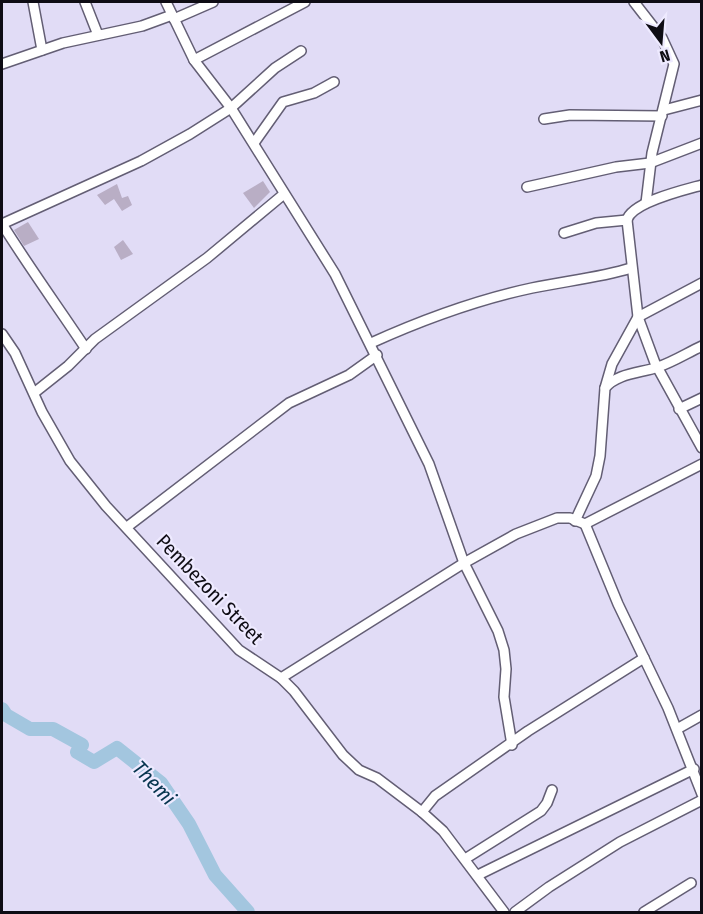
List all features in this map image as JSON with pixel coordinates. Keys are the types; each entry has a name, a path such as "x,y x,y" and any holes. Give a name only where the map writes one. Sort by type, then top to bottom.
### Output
{"street":[{"path":"33,2 42,50"},
{"path":"85,2 98,35"},
{"path":"166,2 194,60 231,108 325,256 429,464 464,563 498,631 504,650 506,669 504,698 512,745"},
{"path":"2,64 42,50 173,17 213,2"},
{"path":"194,60 305,2"},
{"path":"634,2 672,54 674,72 650,163 646,203"},
{"path":"87,349 54,299 35,277 2,224 141,161 231,108 260,80 300,51"},
{"path":"254,143 283,102 314,93 334,82"},
{"path":"544,119 570,115 663,113 702,100"},
{"path":"527,187 616,167 650,163 702,143"},
{"path":"702,185 646,203 634,209 627,220 638,317 657,368 702,448"},
{"path":"34,393 87,349 95,339 207,258 284,194"},
{"path":"564,233 596,224 627,220"},
{"path":"370,343 413,324 491,299 631,268"},
{"path":"702,283 638,317 612,364 605,388 598,466 580,523 677,729 699,779 702,794"},
{"name":"Pembezoni Street","path":"2,334 15,353 70,461 154,560 239,650 281,678 343,755 359,770 376,778 422,812 443,831 504,912"},
{"path":"605,388 609,383 636,372 657,368 702,346"},
{"path":"127,527 290,403 349,375 377,356"},
{"path":"679,409 702,398"},
{"path":"281,678 464,563 516,534 557,518 580,523 702,464"},
{"path":"422,812 450,785 512,745 557,711 644,658"},
{"path":"677,729 702,715"},
{"path":"478,875 694,769"},
{"path":"465,859 541,811 552,790"},
{"path":"515,912 549,887 620,842 702,800"},
{"path":"644,912 690,883"}],"building":[{"path":"263,181 270,192 254,208 243,193"},
{"path":"117,184 122,198 128,196 132,205 122,211 114,199 105,205 97,195"},
{"path":"28,222 39,239 24,246 14,230"},
{"path":"123,240 133,254 121,260 114,247"}],"waterway":[{"name":"Themi","path":"2,709 6,715 30,729 53,729 82,745 77,752 94,762 117,748 161,783 189,824 215,875 248,912"}]}
